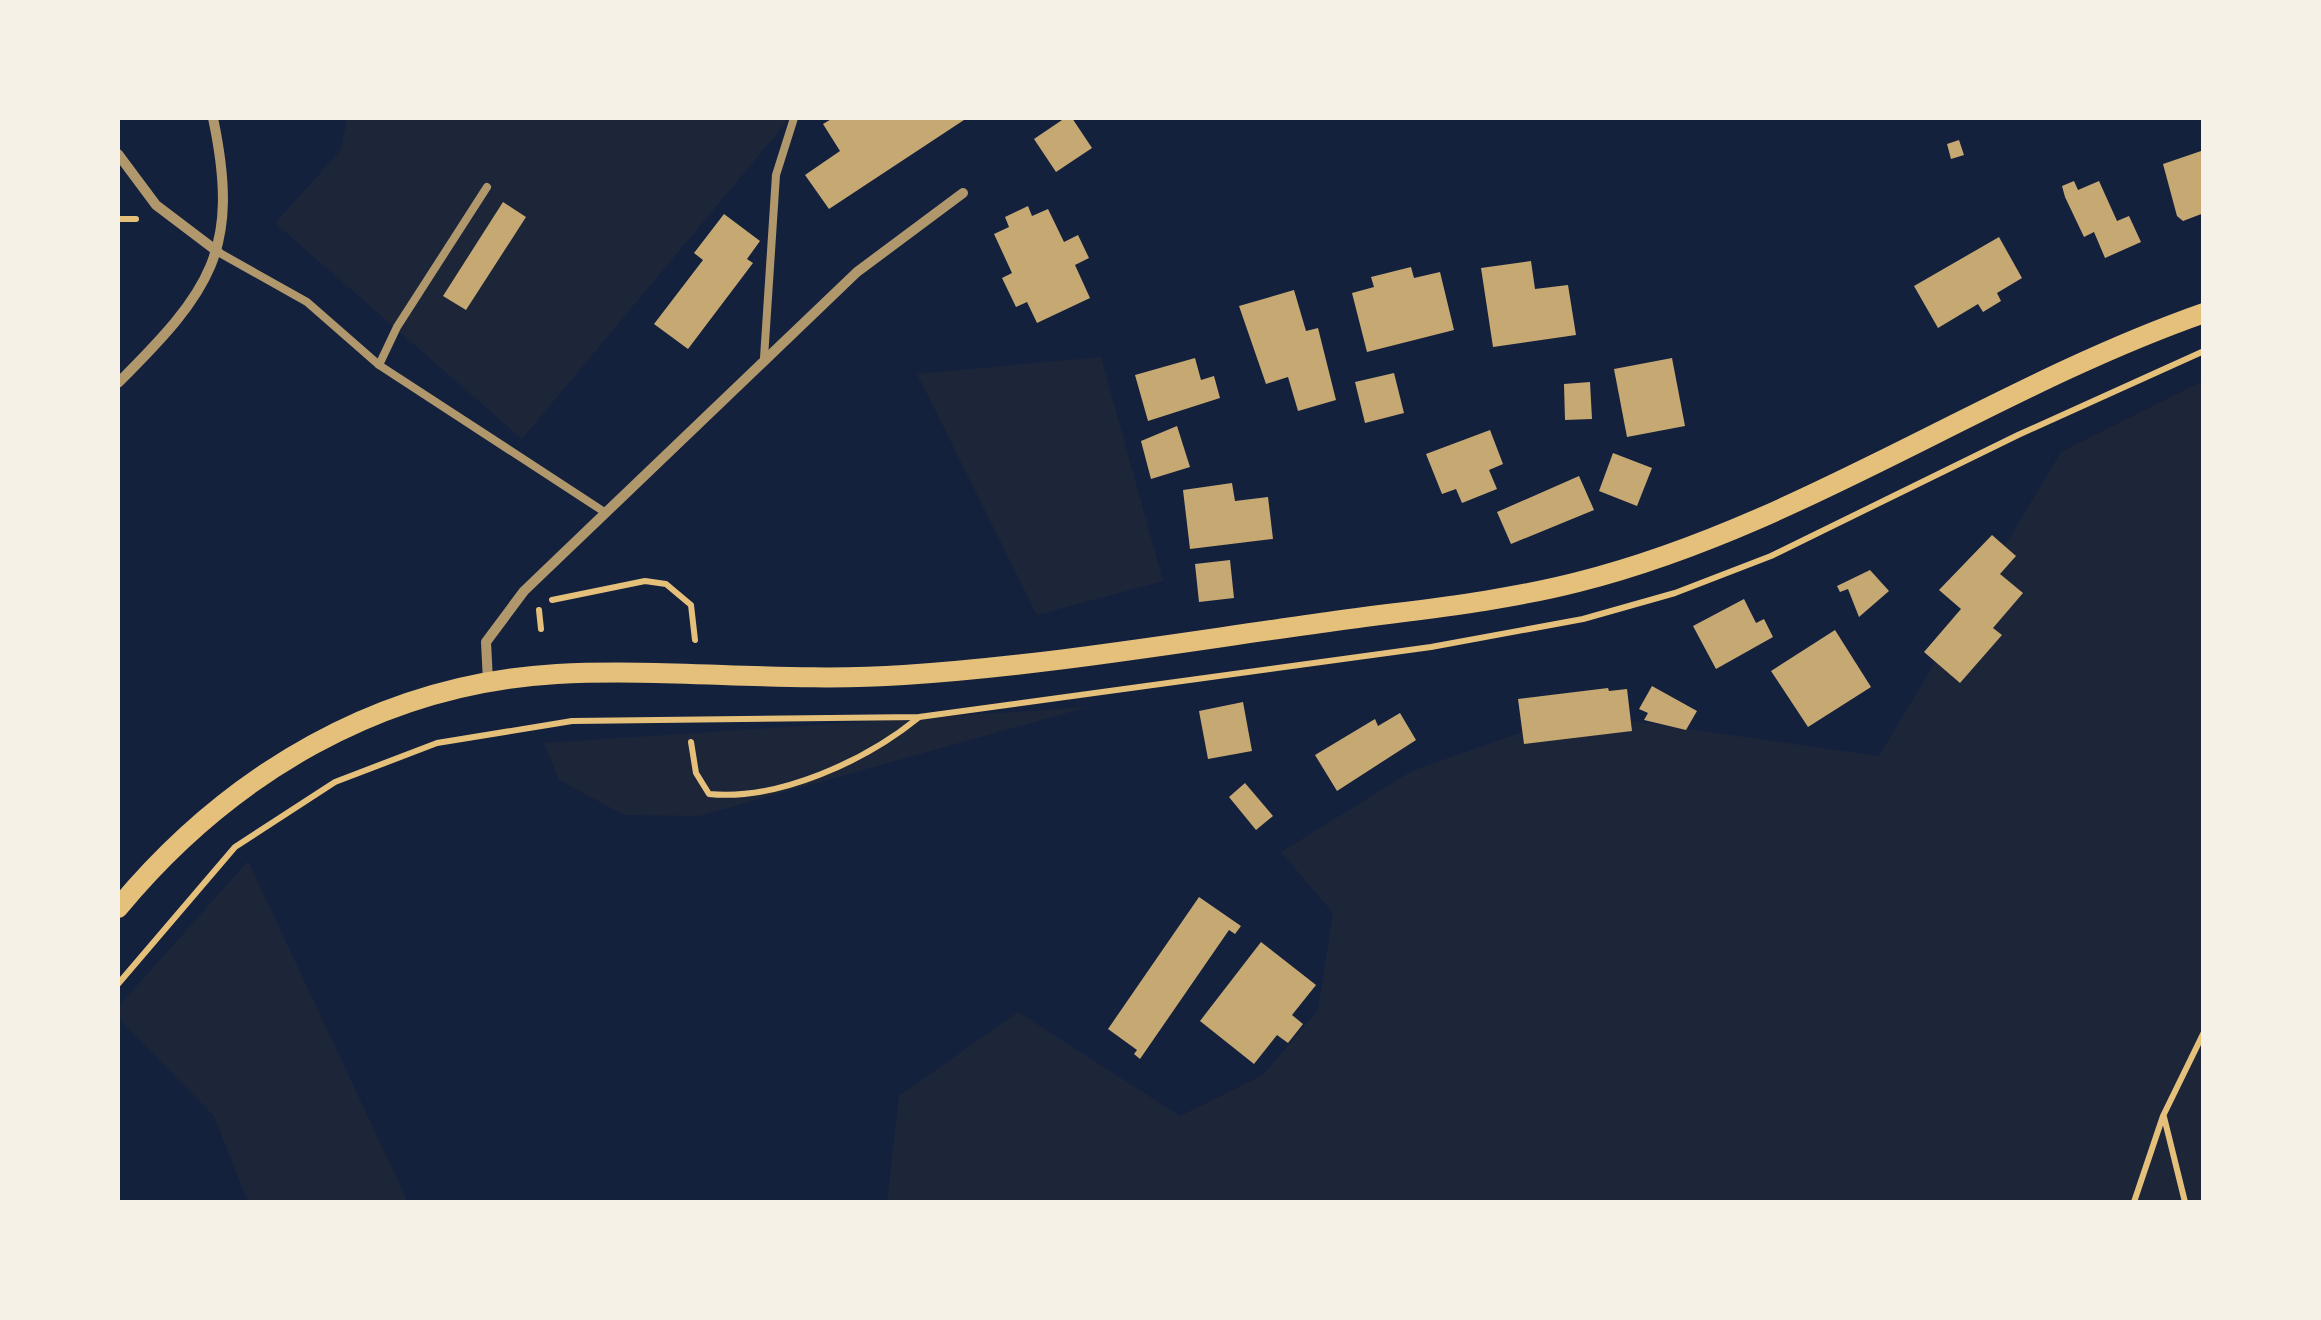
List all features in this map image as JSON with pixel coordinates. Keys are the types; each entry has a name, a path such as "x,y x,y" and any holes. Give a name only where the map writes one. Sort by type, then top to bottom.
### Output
{"main road":[{"path":"118,908 189,831 244,786 300,750 403,702 488,681 558,674 838,678 1008,666 1454,604 1572,583 1658,558 1748,521 2104,353 2204,313"}],"street":[{"path":"118,383 199,294 218,252 225,189 213,118"},
{"path":"118,154 156,205 218,252"},
{"path":"488,681 486,642 524,590 858,272 963,193"}],"lane":[{"path":"764,358 776,175 794,118"},
{"path":"379,364 397,327 487,187"},
{"path":"218,252 307,302 379,364 603,511"}],"path":[{"path":"524,590 538,602 645,581 666,584 691,605 695,640"},
{"path":"691,742 696,773 709,794 738,797 806,778 885,745 919,717"},
{"path":"2134,1202 2163,1116 2204,1032"},
{"path":"2163,1116 2186,1202"}],"shaded area":[{"path":"347,118 790,118 522,439 275,223 341,150"},
{"path":"1101,357 1163,581 1037,615 917,374"},
{"path":"2203,381 2203,1202 887,1202 899,1096 1018,1012 1180,1116 1263,1075 1318,1010 1333,913 1281,852 1412,771 1576,713 1879,756 2061,452"},
{"path":"1088,707 699,816 624,815 559,780 544,743"},
{"path":"248,861 408,1202 248,1202 214,1116 118,1018 118,1007"}],"building":[{"path":"833,118 967,118 829,209 805,175 840,151 823,124"},
{"path":"1065,118 1072,118 1092,148 1056,172 1034,139"},
{"path":"1959,140 1964,155 1951,159 1947,144"},
{"path":"2204,150 2204,213 2183,221 2177,216 2163,164"},
{"path":"2074,181 2078,190 2099,181 2117,221 2129,216 2141,242 2105,258 2094,232 2084,237 2065,197 2062,186"},
{"path":"503,202 526,217 466,310 443,296"},
{"path":"1028,206 1032,216 1048,209 1064,242 1078,235 1089,258 1075,265 1090,298 1037,323 1027,302 1016,307 1002,278 1012,273 994,234 1009,227 1005,217"},
{"path":"724,214 760,241 747,259 753,263 688,349 654,324 703,260 694,253"},
{"path":"1999,237 2022,278 1997,293 2001,301 1983,312 1978,304 1938,328 1914,286"},
{"path":"1531,261 1535,289 1568,285 1576,335 1493,347 1481,268"},
{"path":"1411,267 1414,278 1440,272 1454,330 1367,352 1352,293 1374,287 1371,277"},
{"path":"1294,290 1306,331 1318,328 1336,400 1298,411 1288,377 1266,384 1239,306"},
{"path":"1195,358 1201,380 1214,376 1220,398 1148,421 1135,375"},
{"path":"1672,358 1685,426 1627,437 1614,369"},
{"path":"1394,373 1404,413 1365,423 1355,382"},
{"path":"1590,382 1592,419 1565,420 1564,384"},
{"path":"1177,426 1190,467 1151,479 1141,441"},
{"path":"1490,430 1503,464 1489,470 1497,489 1462,503 1456,489 1442,494 1426,454"},
{"path":"1613,453 1652,468 1637,506 1599,491"},
{"path":"1579,476 1594,510 1511,544 1497,512"},
{"path":"1232,483 1235,501 1268,497 1273,539 1190,549 1183,490"},
{"path":"1992,535 2016,556 2000,574 2023,593 1993,628 2002,635 1960,683 1924,652 1961,609 1939,590"},
{"path":"1230,560 1234,598 1199,602 1195,564"},
{"path":"1870,570 1889,591 1859,617 1848,589 1840,592 1837,586"},
{"path":"1744,599 1756,623 1764,619 1773,637 1716,669 1693,626"},
{"path":"1835,630 1871,687 1808,727 1771,671"},
{"path":"1652,686 1697,711 1686,730 1644,720 1648,713 1639,709"},
{"path":"1627,689 1632,731 1524,744 1518,699"},
{"path":"1243,702 1252,751 1208,759 1199,711"},
{"path":"1400,713 1416,740 1337,791 1315,755 1375,719 1378,726"},
{"path":"1245,783 1273,816 1256,830 1229,797"},
{"path":"1199,897 1241,926 1235,934 1229,930 1140,1059 1134,1054 1137,1050 1108,1029"},
{"path":"1261,942 1316,985 1292,1015 1303,1024 1288,1043 1277,1035 1254,1064 1200,1021"}]}
